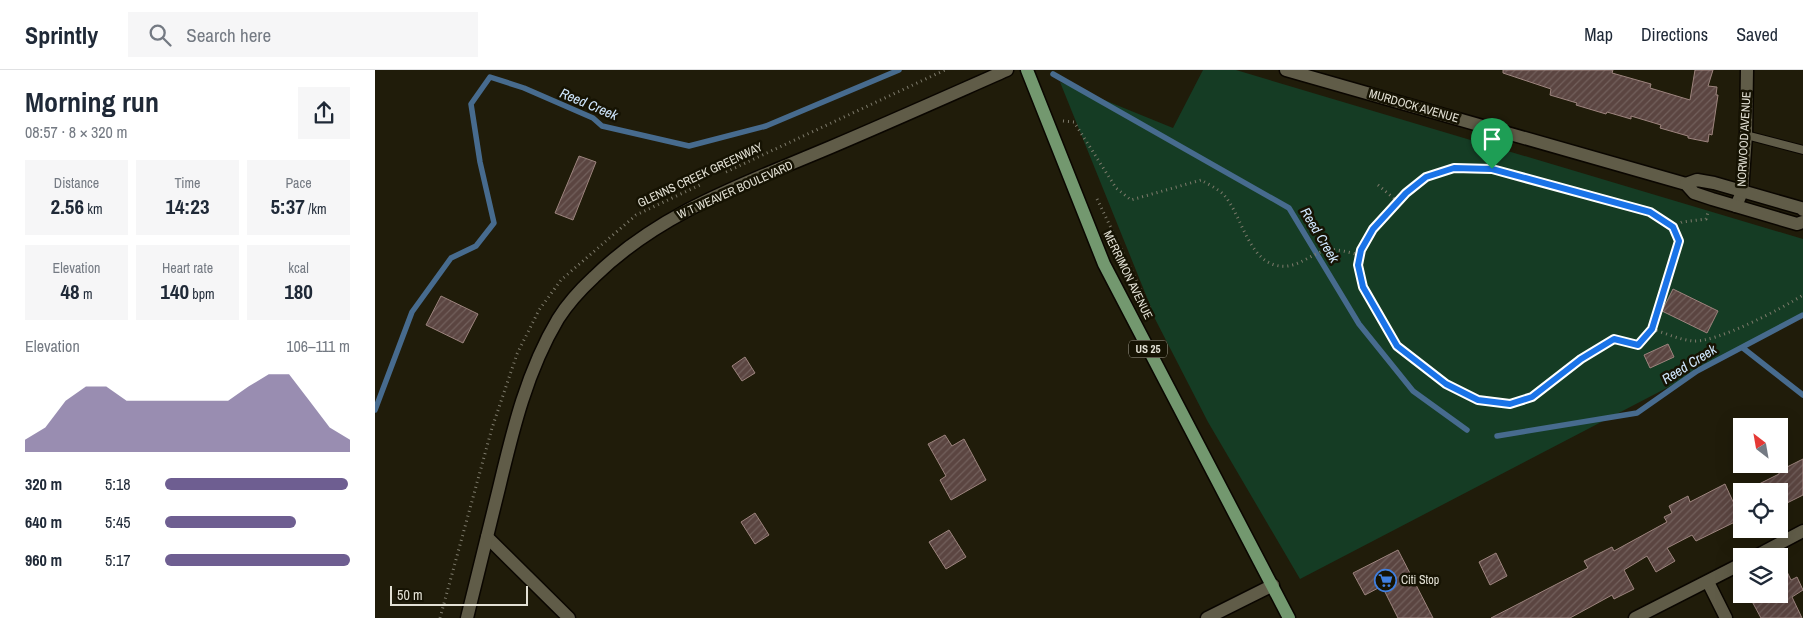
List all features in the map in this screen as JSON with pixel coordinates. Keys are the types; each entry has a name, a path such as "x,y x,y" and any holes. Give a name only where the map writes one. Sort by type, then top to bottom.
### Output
{"main road":[{"name":"MERRIMON AVENUE","path":"1027,70 1104,264 1289,618"}],"street":[{"name":"W T WEAVER BOULEVARD","path":"467,618 517,415 529,378 559,318 574,297 607,264 655,228 696,204 897,120 1007,70"},
{"name":"MURDOCK AVENUE","path":"1286,70 1686,184 1694,193 1797,224 1803,222"},
{"name":"NORWOOD AVENUE","path":"1736,206 1742,192 1746,135 1747,70"},
{"name":"MURDOCK AVENUE","path":"1686,184 1697,180 1803,210"},
{"path":"1771,548 1803,531"},
{"path":"487,536 569,618"},
{"path":"1635,618 1733,568"},
{"path":"1708,582 1727,618"},
{"path":"1207,618 1273,585"}],"lane":[{"path":"1746,135 1803,150"}],"path":[{"name":"GLENNS CREEK GREENWAY","path":"724,173 945,70"},
{"path":"1067,129 1063,121 1075,122 1116,188 1131,200 1201,180 1224,195 1260,257 1275,266 1291,265 1305,261 1327,250 1360,255"},
{"path":"1454,168 1492,169 1650,212 1673,227 1679,241 1652,329 1638,345 1614,339 1581,359 1532,397 1510,404 1478,400 1446,384 1397,346 1363,287 1358,265 1361,250 1373,229 1397,202 1426,177 1454,168"},
{"name":"GLENNS CREEK GREENWAY","path":"440,618 492,428 517,354 539,310 561,280 636,215 707,182"},
{"path":"1378,185 1397,202"},
{"path":"1096,199 1152,313"},
{"path":"1673,227 1682,222 1706,219 1712,199"},
{"path":"1652,329 1694,342 1722,335 1785,307 1803,295"}],"green space":[{"path":"1203,70 1236,70 1803,239 1803,317 1300,579 1208,422 1152,313 1060,82 1173,128"}],"building":[{"path":"1503,70 1613,70 1612,73 1651,84 1650,88 1690,100 1695,70 1713,70 1708,86 1717,87 1716,95 1718,95 1712,135 1709,134 1708,142 1688,138 1688,136 1660,128 1661,125 1631,116 1631,119 1576,105 1577,103 1550,95 1551,89 1503,73"},
{"path":"579,156 596,162 573,220 555,213"},
{"path":"1673,289 1718,311 1707,333 1662,311"},
{"path":"441,296 478,314 463,343 426,325"},
{"path":"1668,344 1674,357 1650,368 1644,355"},
{"path":"745,357 755,373 742,381 732,366"},
{"path":"945,435 952,446 964,439 986,480 951,500 940,480 946,476 928,444"},
{"path":"1803,459 1803,495 1788,502 1788,483 1761,483 1779,473 1788,473 1788,466"},
{"path":"1725,484 1733,502 1733,523 1696,541 1692,535 1667,548 1675,561 1656,572 1647,556 1624,570 1634,589 1614,599 1612,595 1570,618 1491,618 1588,568 1584,561 1612,547 1614,551 1667,522 1664,517 1672,513 1669,506 1688,496 1690,502"},
{"path":"755,513 769,535 755,544 741,522"},
{"path":"949,530 966,557 946,569 929,542"},
{"name":"Citi Stop","path":"1398,550 1433,618 1398,618 1382,586 1365,595 1353,573"},
{"path":"1496,553 1507,576 1490,585 1479,562"},
{"path":"1788,574 1791,580 1797,577 1803,590 1792,597 1802,618 1761,618 1753,603 1788,603"}],"waterway":[{"name":"Reed Creek","path":"375,410 412,312 451,258 476,246 494,223 480,162 471,104 490,77 524,88 593,118 602,126 689,146 766,126 899,70"},
{"name":"Reed Creek","path":"1053,74 1289,208 1359,324 1413,391 1467,430"},
{"name":"Reed Creek","path":"1497,436 1637,413 1697,371 1803,315"},
{"path":"1743,348 1803,395"}],"place":[{"name":"Citi Stop","path":"1385,580"}],"route":[{"path":"1454,168 1492,169 1650,212 1673,227 1679,241 1652,329 1638,345 1614,339 1581,359 1532,397 1510,404 1478,400 1446,384 1397,346 1363,287 1358,265 1361,250 1373,229 1406,193 1426,177 1454,168"}]}
